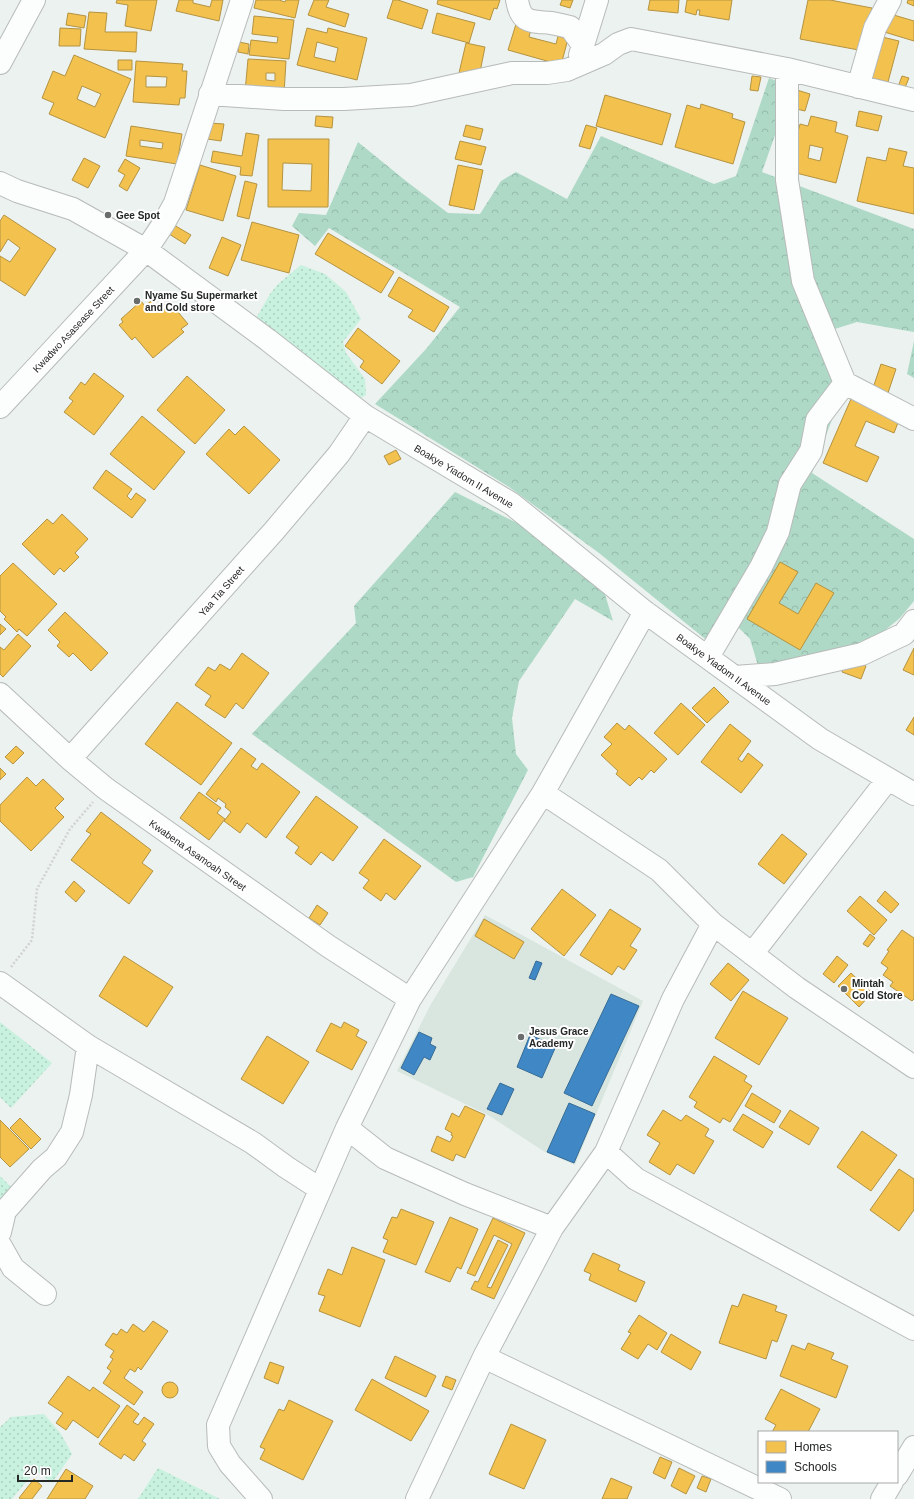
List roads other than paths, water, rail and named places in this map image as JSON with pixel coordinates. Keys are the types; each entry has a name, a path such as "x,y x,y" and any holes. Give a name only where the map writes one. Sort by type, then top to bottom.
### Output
{"street":[{"path":"0,63 34,0"},
{"name":"Kwadwo Asasease Street","path":"0,407 146,250 164,223 174,203 242,0"},
{"path":"517,0 519,11 530,21 553,23 570,27 583,45"},
{"path":"576,67 597,0"},
{"path":"858,87 876,28 890,0"},
{"path":"210,94 284,100 344,99 411,95 512,73 547,73 567,70 604,54 618,44 631,39 787,69 914,100"},
{"path":"787,69 787,180 803,281 845,382 914,419"},
{"name":"Boakye Yiadom II Avenue","path":"0,183 17,191 73,209 146,250 268,340 365,416 512,504 646,612 820,739 914,794"},
{"path":"708,657 761,567 778,532 790,484 811,451 817,420 845,382"},
{"name":"Yaa Tia Street","path":"70,759 279,525 339,454 365,416"},
{"path":"261,1499 230,1464 219,1446 218,1425 346,1128 410,999 543,793 646,612"},
{"path":"735,677 775,674 862,654 904,634 914,621"},
{"name":"Kwabena Asamoah Street","path":"0,694 70,759 105,788 322,942 410,999"},
{"path":"752,954 888,779"},
{"path":"543,793 659,870 713,924 798,988 914,1067"},
{"path":"418,1499 484,1357 552,1228 606,1152 673,999 713,924"},
{"path":"5,976 88,1046 252,1143 320,1189"},
{"path":"0,1232 5,1212 42,1169 56,1157 72,1132 81,1095 88,1046"},
{"path":"346,1128 385,1158 464,1194 552,1228"},
{"path":"606,1152 636,1179 914,1329"},
{"path":"0,1245 13,1268 45,1294"},
{"path":"484,1357 780,1499"},
{"path":"898,1472 914,1447"},
{"path":"882,1499 891,1483"}],"place":[{"name":"Gee Spot","path":"108,215"},
{"name":"Nyame Su Supermarket and Cold store","path":"137,301"},
{"name":"Mintah Cold Store","path":"844,989"},
{"name":"Jesus Grace Academy","path":"521,1037"}]}
